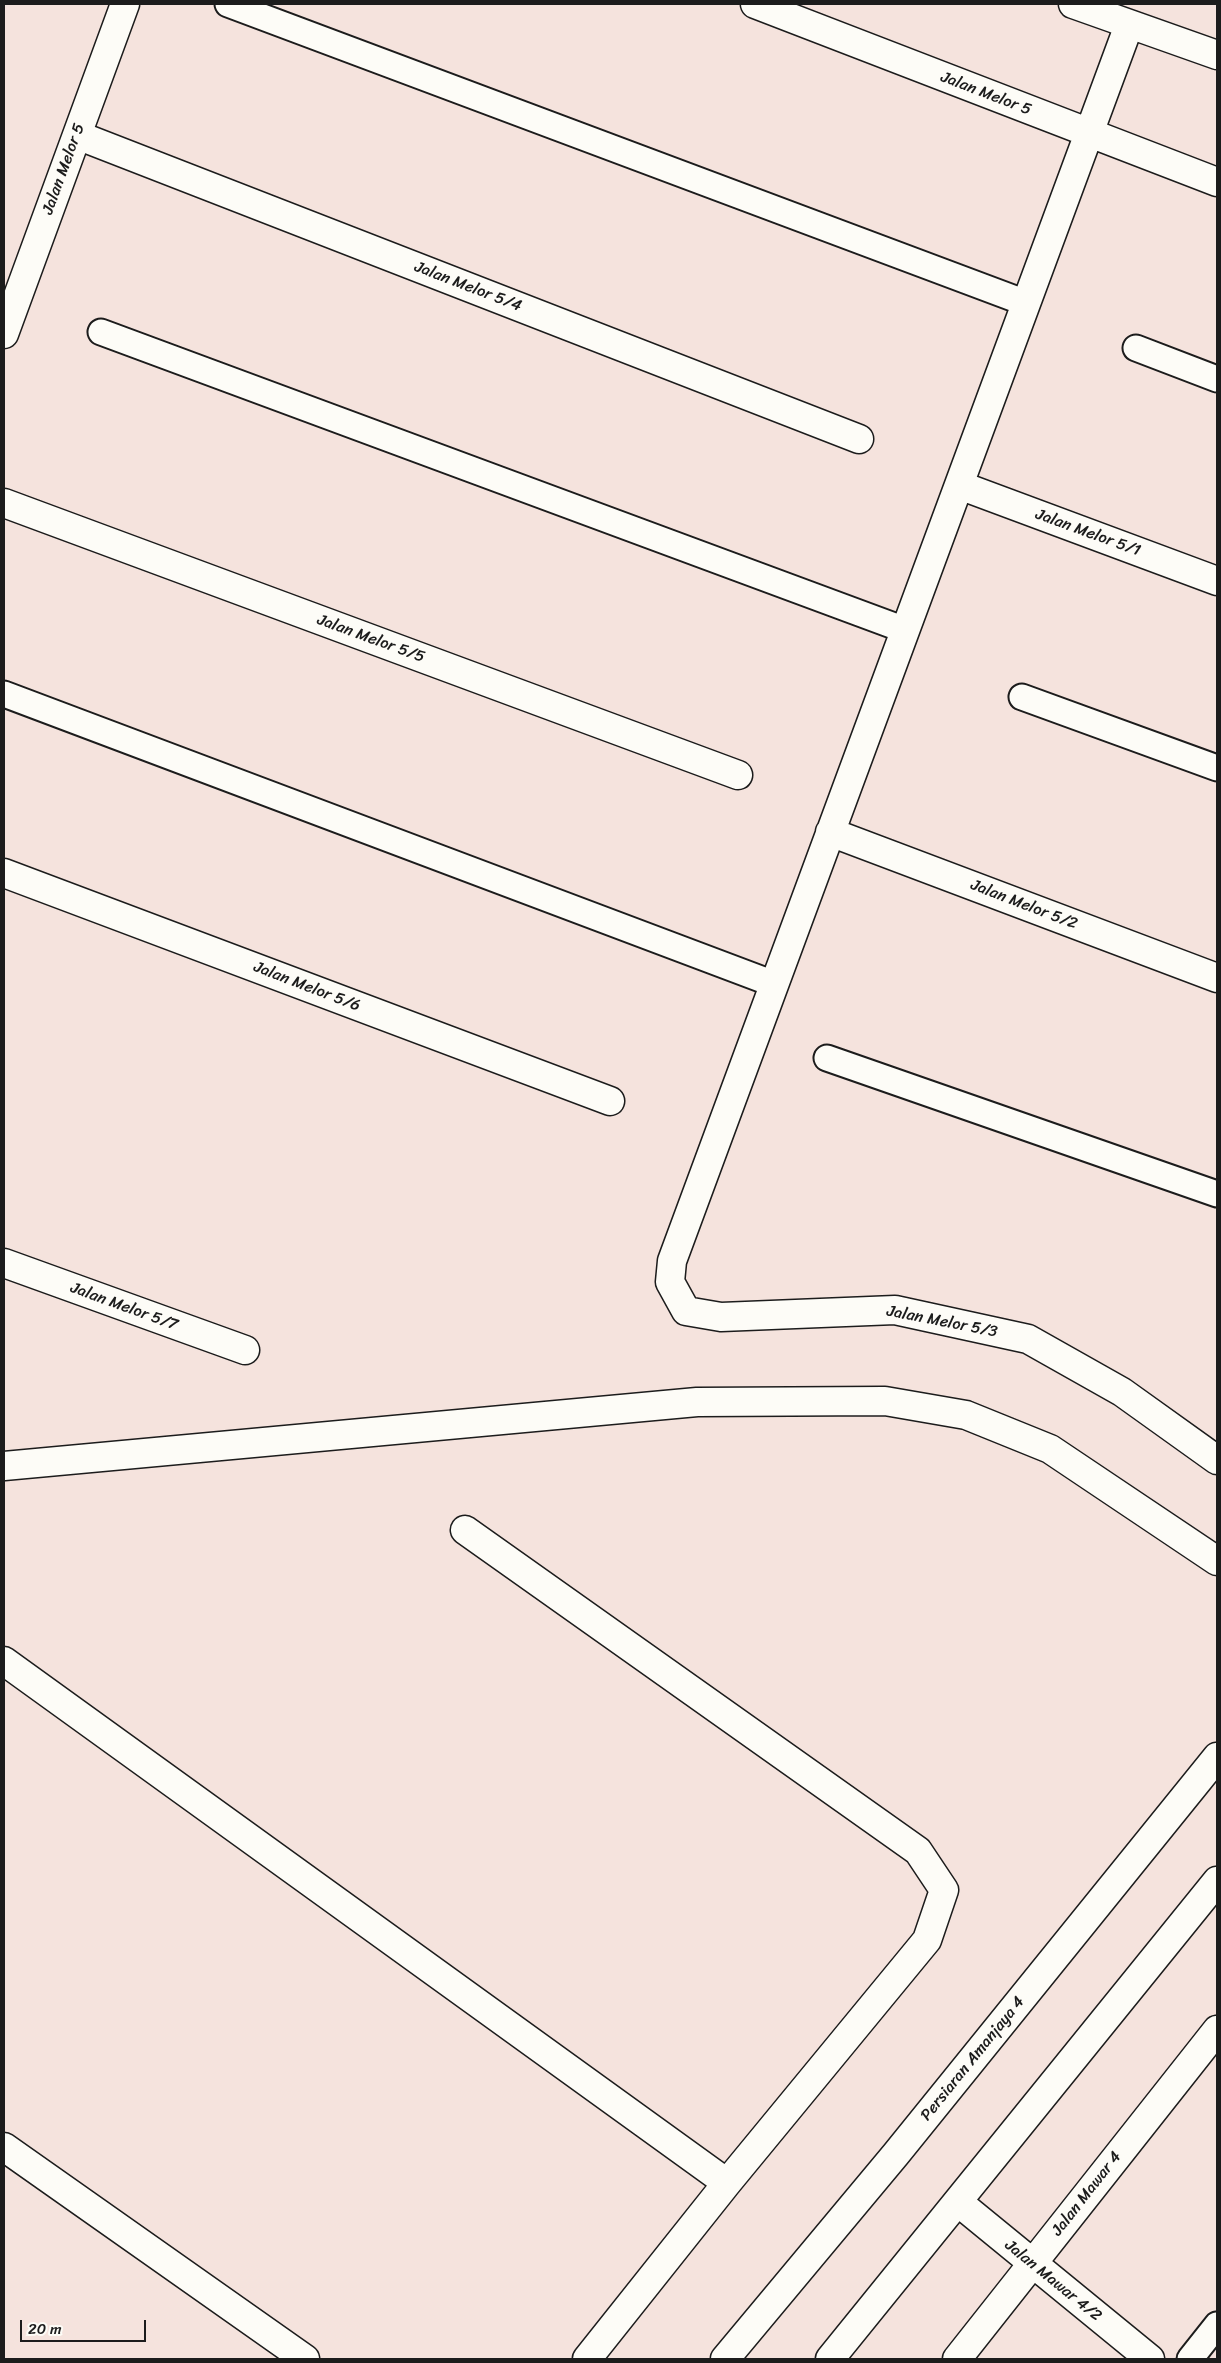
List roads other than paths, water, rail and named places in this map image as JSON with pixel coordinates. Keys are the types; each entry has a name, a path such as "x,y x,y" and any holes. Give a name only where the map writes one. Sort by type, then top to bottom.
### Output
{"street":[{"name":"Jalan Melor 5","path":"4,334 124,4"},
{"name":"Jalan Melor 5","path":"755,4 1217,182"},
{"path":"1073,4 1217,55"},
{"name":"Jalan Melor 5/3","path":"1129,25 672,1260 670,1282 686,1310 721,1317 895,1310 1028,1339 1122,1392 1217,1460"},
{"name":"Jalan Melor 5/4","path":"77,135 859,439"},
{"name":"Jalan Melor 5/1","path":"958,485 1217,581"},
{"name":"Jalan Melor 5/5","path":"4,503 738,775"},
{"name":"Jalan Melor 5/2","path":"830,832 1217,978"},
{"name":"Jalan Melor 5/6","path":"4,873 610,1101"},
{"name":"Jalan Melor 5/7","path":"4,1263 245,1350"},
{"path":"4,1466 697,1402 885,1401 966,1415 1050,1449 1217,1561"},
{"path":"465,1530 918,1851 944,1890 927,1940 727,2183 587,2359"},
{"path":"4,1661 727,2183"},
{"name":"Persiaran Amanjaya 4","path":"725,2359 896,2154 1217,1757"},
{"path":"830,2359 1217,1881"},
{"name":"Jalan Mawar 4","path":"957,2359 1217,2030"},
{"path":"4,2146 306,2359"},
{"name":"Jalan Mawar 4/2","path":"958,2202 1150,2359"}],"lane":[{"path":"228,4 1026,303"},
{"path":"101,332 905,630"},
{"path":"1136,348 1217,379"},
{"path":"4,694 774,984"},
{"path":"1022,697 1217,768"},
{"path":"827,1058 1217,1194"},
{"path":"1190,2359 1217,2325"}]}
